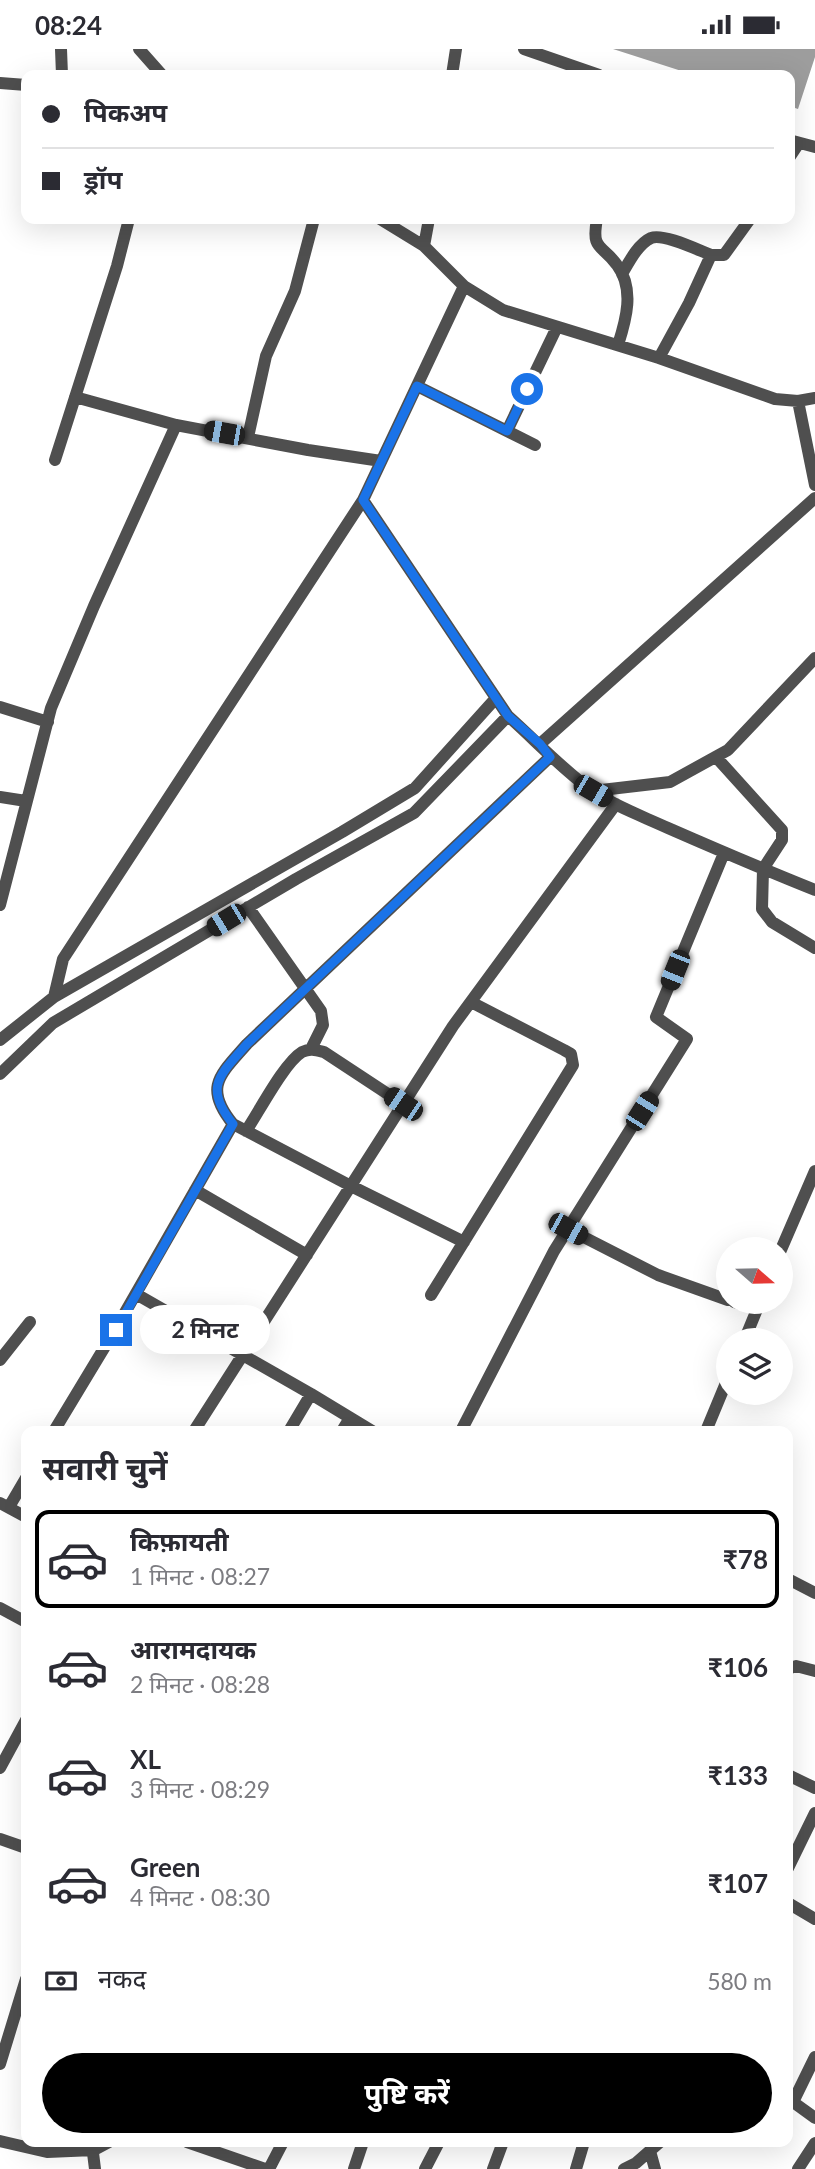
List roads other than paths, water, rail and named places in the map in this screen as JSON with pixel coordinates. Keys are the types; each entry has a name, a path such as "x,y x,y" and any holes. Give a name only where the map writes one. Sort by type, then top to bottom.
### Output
{"street":[{"path":"61,49 62,70"},
{"path":"139,49 158,70"},
{"path":"453,70 456,49"},
{"path":"524,49 585,70"},
{"path":"0,83 21,85"},
{"path":"55,460 117,266 127,224"},
{"path":"248,437 266,356 295,291 313,224"},
{"path":"388,224 425,246 464,286 503,310 659,358 775,399 798,401 815,398"},
{"path":"425,246 428,224"},
{"path":"597,224 598,246 622,274 628,306 618,345"},
{"path":"622,274 642,244 656,237 711,255 724,255 746,224"},
{"path":"659,358 690,303 711,255"},
{"path":"54,997 63,959 363,500 464,286"},
{"path":"507,431 558,327"},
{"path":"417,386 535,445"},
{"path":"75,397 176,425 381,461"},
{"path":"798,401 815,485"},
{"path":"0,905 48,722 94,606 176,425"},
{"path":"540,744 815,498"},
{"path":"363,500 508,716 540,744 550,757 593,791 616,804 724,853 815,890"},
{"path":"593,791 670,782 728,750 815,657"},
{"path":"0,1040 54,997 415,788 496,698"},
{"path":"0,707 48,722"},
{"path":"0,1074 53,1023 248,907 414,813 508,716"},
{"path":"464,1242 233,1124 222,1110 216,1094 218,1081 247,1044 550,757"},
{"path":"716,757 782,830 782,840 763,869 761,900 765,915 815,948"},
{"path":"0,797 26,801"},
{"path":"197,1426 453,1026 616,804"},
{"path":"464,1426 554,1251 687,1039 656,1017 724,853"},
{"path":"248,907 321,1011 323,1025 311,1049"},
{"path":"431,1295 573,1065 571,1054 471,1002"},
{"path":"246,1131 291,1063 302,1052 311,1049 324,1052 403,1104"},
{"path":"57,1426 233,1124"},
{"path":"786,1237 815,1171"},
{"path":"195,1191 307,1255"},
{"path":"568,1229 657,1275 716,1296"},
{"path":"136,1294 364,1426"},
{"path":"0,1360 30,1322"},
{"path":"292,1426 311,1394"},
{"path":"708,1426 717,1405"},
{"path":"345,1426 350,1418"},
{"path":"21,1484 4,1505 21,1514"},
{"path":"793,1582 815,1593"},
{"path":"0,1608 21,1619"},
{"path":"793,1667 815,1671"},
{"path":"0,1768 21,1729"},
{"path":"793,1777 815,1788"},
{"path":"793,1858 815,1813"},
{"path":"0,1839 21,1846"},
{"path":"793,1906 815,1919"},
{"path":"0,2064 21,1994"},
{"path":"815,2057 793,2102 815,2118"},
{"path":"0,2141 21,2146"},
{"path":"798,2169 815,2143"},
{"path":"26,2147 47,2152 84,2147"},
{"path":"92,2147 95,2169"},
{"path":"202,2147 267,2169 279,2147"},
{"path":"354,2169 361,2147"},
{"path":"425,2169 436,2147"},
{"path":"493,2169 501,2147"},
{"path":"576,2169 583,2147"},
{"path":"624,2169 636,2163 654,2147"},
{"path":"650,2151 655,2169"}]}
